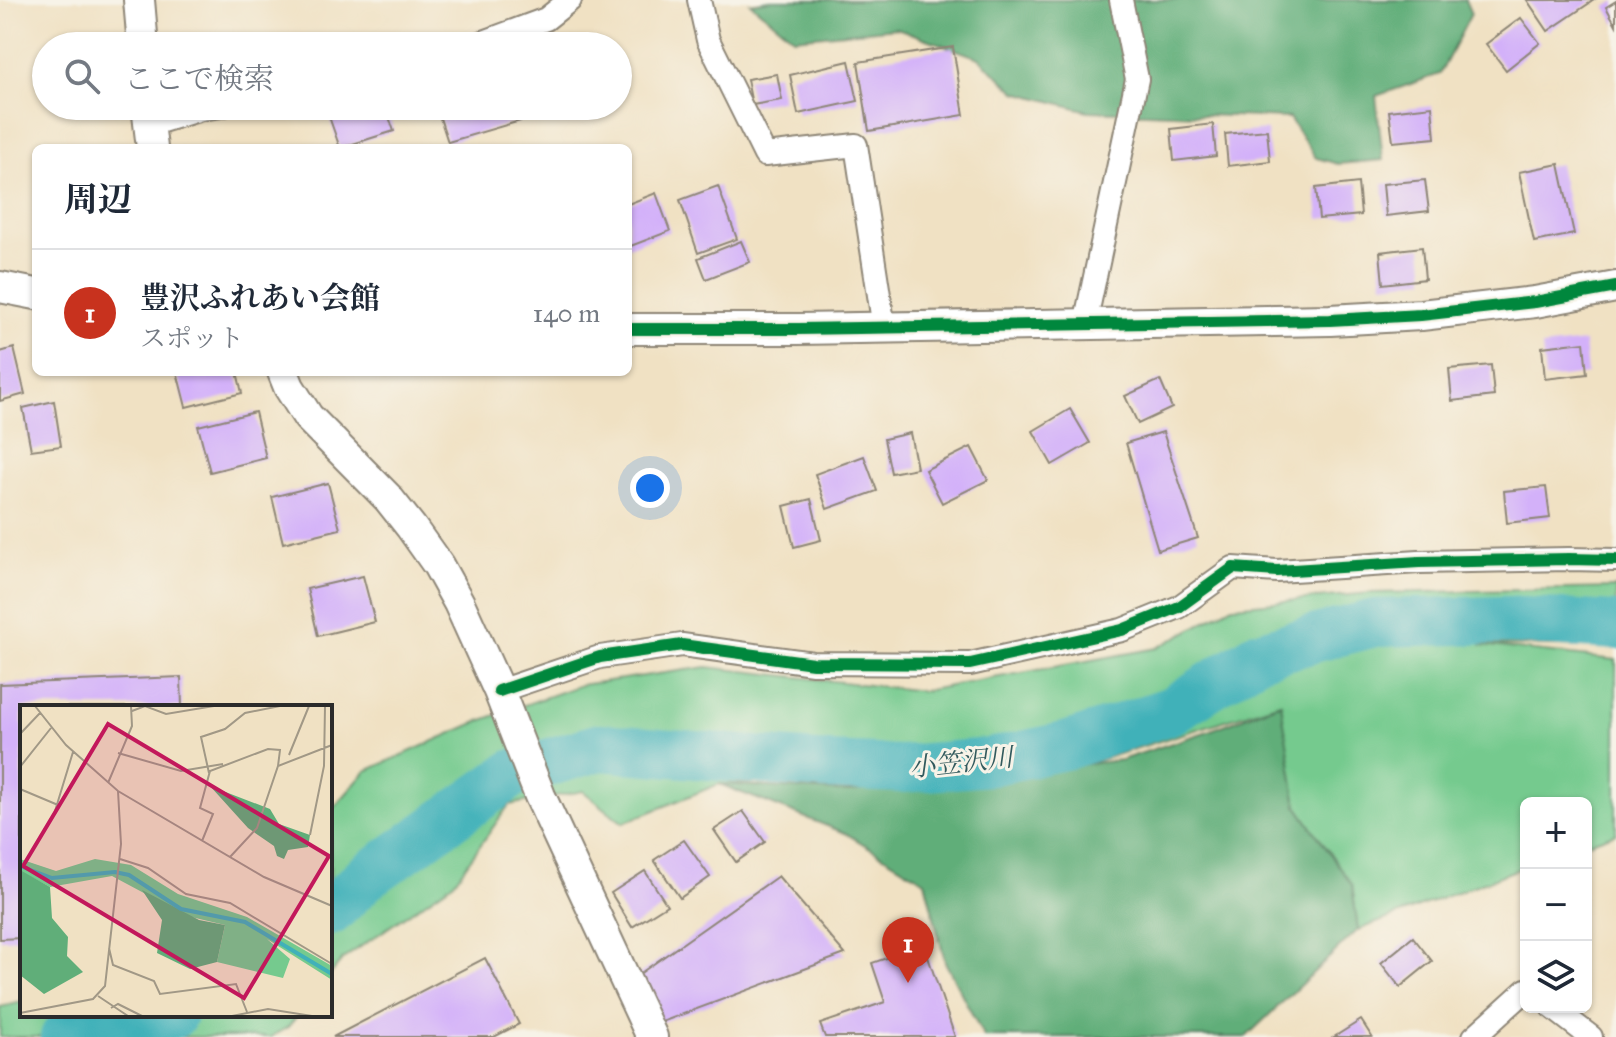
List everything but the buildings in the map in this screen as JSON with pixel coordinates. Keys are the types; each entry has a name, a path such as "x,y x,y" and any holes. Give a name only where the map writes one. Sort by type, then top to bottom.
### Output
{"street":[{"path":"139,0 142,32"},
{"path":"511,32 546,19 570,0"},
{"path":"699,0 708,40 765,155 856,145 884,328"},
{"path":"1085,324 1137,79 1121,0"},
{"path":"0,287 32,293"},
{"path":"632,329 1330,320 1421,315 1535,302 1616,287"},
{"path":"285,376 308,417 388,498 438,565 499,691 540,796 652,1037"},
{"path":"499,691 600,657 682,645 813,663 970,664 1122,630 1179,607 1233,568 1277,571 1419,562 1616,560"},
{"path":"1474,1037 1520,995"},
{"path":"1560,1013 1591,1037"}],"green space":[{"path":"771,0 1465,0 1471,14 1440,74 1376,96 1383,160 1338,164 1316,158 1289,118 1088,111 1016,92 979,58 897,28 794,38 750,3"},
{"path":"1616,588 1616,647 1480,645 1616,660 1616,833 1592,842 1592,797 1520,797 1520,868 1358,930 1352,885 1297,806 1280,703 1046,777 719,784 623,823 583,791 509,805 454,882 343,959 332,973 332,810 366,771 477,722 580,685 707,667 923,691 1157,648 1233,606 1370,593"},
{"path":"1281,703 1297,806 1352,885 1358,930 1246,1037 984,1037 945,962 925,881 845,833 719,784 849,792 1121,760"},
{"path":"20,1002 20,1017 296,1017 288,1027 270,1037 0,1037 0,1007"}],"waterway":[{"name":"小笠沢川","path":"332,910 365,878 514,773 600,747 902,769 990,762 1069,745 1172,710 1259,655 1375,623 1506,620 1616,626"},
{"name":"小笠沢川","path":"64,1037 163,1017"}],"cycle path":[{"path":"632,329 1330,320 1421,315 1535,302 1616,287"},
{"path":"499,691 600,657 682,645 813,663 970,664 1122,630 1179,607 1233,568 1277,571 1419,562 1616,560"}],"place":[{"name":"豊沢ふれあい会館","path":"908,983"}]}
